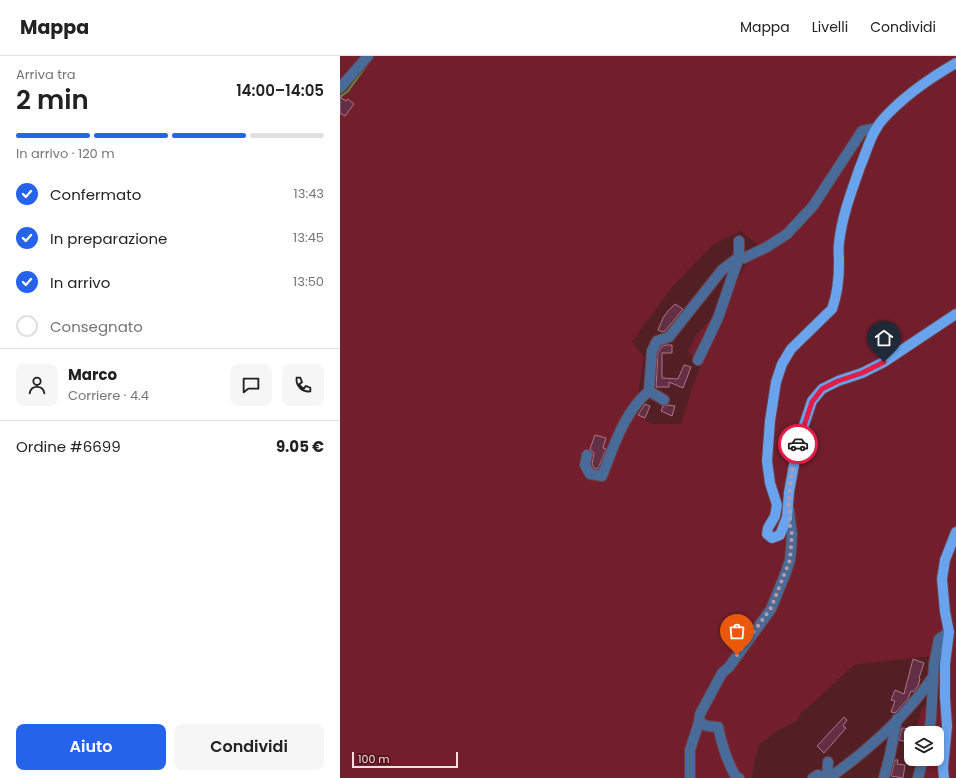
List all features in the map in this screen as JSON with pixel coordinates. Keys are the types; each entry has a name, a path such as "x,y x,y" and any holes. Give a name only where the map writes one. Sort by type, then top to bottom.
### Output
{"main road":[{"path":"956,63 925,82 894,109 883,119 871,139 848,201 838,245 839,287 832,309 791,349 782,364 776,382 770,421 767,461 770,483 777,505 775,516 768,528 767,534 772,538 780,535 787,517 791,478 798,443 812,402 822,389 838,381 862,373 884,362 956,314"},
{"path":"944,778 947,726 945,664 949,632 945,612 942,579 945,560 956,532"}],"street":[{"path":"340,88 368,56"},
{"path":"587,455 585,465 590,474 602,476 623,424 640,398 649,391 652,351 657,341 669,337 722,270 739,257 744,258 767,247 787,234 813,206 862,131 877,128"},
{"path":"698,360 718,318 739,257 739,242"},
{"path":"649,391 664,400"},
{"path":"690,778 690,750 700,714 722,673 729,667 771,608 790,560 792,534 790,512 788,508"},
{"path":"930,726 934,665 939,639 949,632"},
{"path":"827,778 852,761 897,719 923,692 933,677"},
{"path":"884,778 897,719"},
{"path":"699,722 707,726 718,727 730,766 736,777 739,778"},
{"path":"827,778 828,762"},
{"path":"918,778 921,766"},
{"path":"813,778 818,775 827,778"}],"shaded area":[{"path":"340,56 956,56 956,778 920,778 919,766 944,766 944,726 917,726 922,707 945,709 943,655 854,665 804,711 802,711 797,721 777,731 760,744 755,759 752,778 340,778","holes":["741,231 762,249 745,266 722,310 696,335 688,351 700,367 681,424 652,424 635,413 644,357 632,342 672,287 714,244"]}],"building":[{"path":"340,97 346,101 348,99 354,104 345,116 340,113"},
{"path":"675,304 683,309 665,331 662,332 658,330 663,318"},
{"path":"672,345 672,353 662,353 662,378 678,379 684,365 691,367 683,388 669,382 669,387 656,387 658,353 662,346"},
{"path":"645,404 650,406 645,418 638,415"},
{"path":"663,406 675,406 672,416 661,411"},
{"path":"595,435 606,438 603,448 606,449 598,469 594,468 592,464 594,453 590,449"},
{"path":"913,659 924,663 918,686 913,692 911,691 908,699 895,713 891,712 895,701 891,700 895,690 904,694"},
{"path":"844,717 847,720 843,726 846,728 824,753 817,746"},
{"path":"902,728 904,728 904,741 899,740"},
{"path":"895,760 898,760 897,764 905,766 903,778 891,776"}],"waterway":[{"path":"340,97 348,91 369,62"}],"way so far":[{"path":"737,655 771,608 790,560 792,550 792,534 790,512 788,508 789,492 798,444"}],"route":[{"path":"798,444 812,402 822,389 838,381 862,373 884,362"}]}
